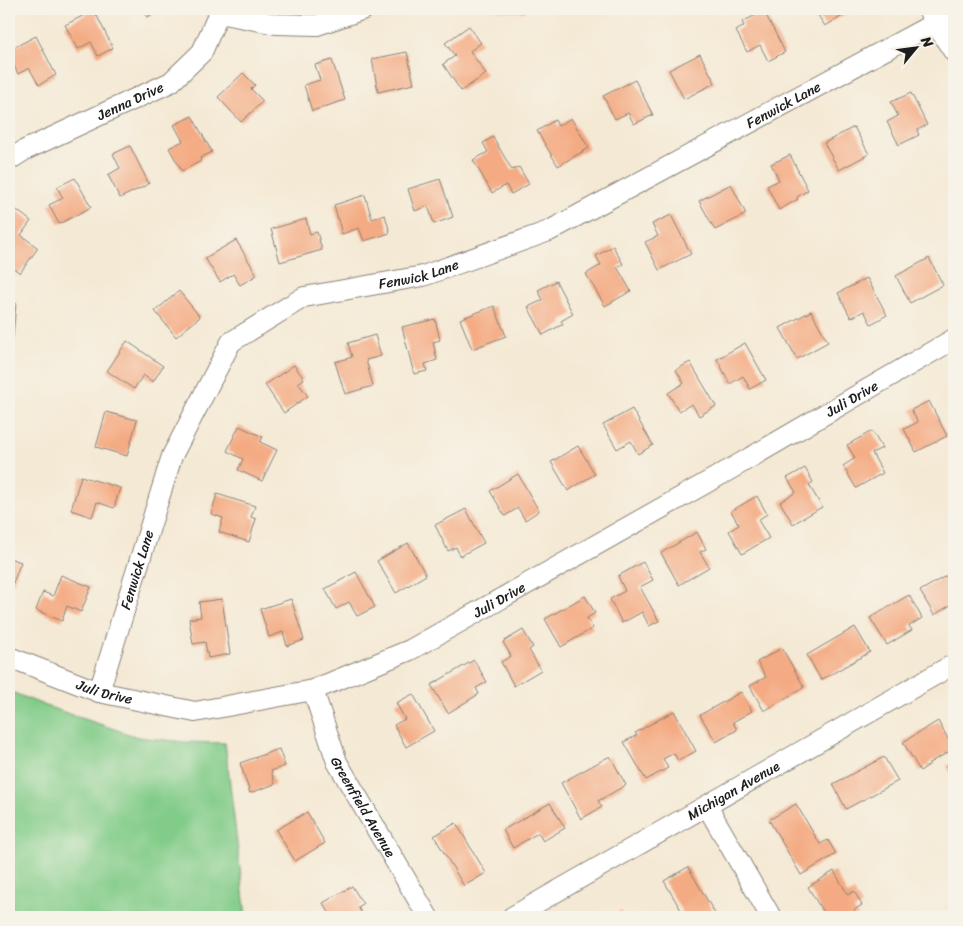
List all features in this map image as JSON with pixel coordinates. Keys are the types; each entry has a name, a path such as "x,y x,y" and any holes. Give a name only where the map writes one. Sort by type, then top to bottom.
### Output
{"street":[{"path":"218,11 276,24 317,25 364,9"},
{"name":"Fenwick Lane","path":"99,692 172,456 231,342 304,297 423,276 549,231 932,16 954,10"},
{"name":"Jenna Drive","path":"9,160 25,150 171,82 202,52 218,11"},
{"path":"932,16 954,52"},
{"name":"Juli Drive","path":"9,656 99,692 195,712 313,690 410,650 737,465 954,339"},
{"name":"Michigan Avenue","path":"512,917 954,664"},
{"name":"Greenfield Avenue","path":"313,690 337,762 428,917"},
{"path":"708,806 771,917"}],"green space":[{"path":"9,691 46,706 138,737 185,742 225,743 246,917 9,917"}],"building":[{"path":"127,9 138,9 129,13"},
{"path":"142,9 164,9 147,17"},
{"path":"524,9 524,12 497,10"},
{"path":"814,9 855,9 825,26"},
{"path":"94,10 113,48 98,56 91,42 78,49 65,25"},
{"path":"764,11 785,52 768,61 760,45 747,52 736,31 744,26 742,22"},
{"path":"469,26 481,43 470,51 486,74 461,91 443,64 455,56 445,43"},
{"path":"36,36 56,75 39,85 29,68 18,74 9,56 9,50"},
{"path":"407,52 414,84 378,92 372,59"},
{"path":"700,54 715,83 684,99 669,70"},
{"path":"332,60 345,100 312,111 304,85 320,80 315,65"},
{"path":"243,73 255,85 251,89 263,101 241,122 218,97"},
{"path":"635,80 653,115 634,124 628,113 615,119 603,96"},
{"path":"911,93 927,125 917,130 919,135 899,145 887,122 898,116 891,102"},
{"path":"192,116 212,152 200,158 201,161 182,171 169,148 183,141 174,125"},
{"path":"571,118 589,148 558,166 537,131 555,120 558,126"},
{"path":"854,127 869,154 839,170 824,143"},
{"path":"493,137 512,170 519,167 529,184 511,194 506,185 492,193 473,160 488,152 483,143"},
{"path":"130,146 149,184 120,198 108,175 120,168 113,154"},
{"path":"790,155 808,190 797,197 798,199 779,210 767,186 779,180 771,164"},
{"path":"75,178 91,207 59,224 49,205 63,198 57,187"},
{"path":"440,179 453,217 434,224 428,206 415,211 408,189"},
{"path":"731,184 746,214 715,230 699,201"},
{"path":"365,195 372,219 385,215 390,233 364,241 359,228 342,234 334,205"},
{"path":"14,208 31,221 21,235 38,248 20,273 9,265 9,216"},
{"path":"671,215 691,254 659,270 645,242 658,236 652,224"},
{"path":"306,219 310,234 317,232 322,250 280,262 271,229"},
{"path":"954,232 954,245 949,235"},
{"path":"236,240 257,275 240,285 233,274 220,282 205,258"},
{"path":"613,246 623,264 617,267 631,291 605,306 586,274 601,265 596,256"},
{"path":"929,258 943,285 910,303 896,276"},
{"path":"867,278 887,315 871,324 864,311 851,318 838,293"},
{"path":"556,281 573,314 561,321 563,324 543,335 528,307 543,300 538,290"},
{"path":"179,291 200,317 176,337 155,311"},
{"path":"9,303 16,303 13,338 9,338"},
{"path":"494,306 506,336 472,349 460,319"},
{"path":"811,311 828,342 797,359 780,328"},
{"path":"435,319 440,340 433,342 437,360 425,364 427,371 414,374 402,327"},
{"path":"375,335 381,356 366,360 373,386 345,394 335,362 352,357 348,343"},
{"path":"127,341 163,366 153,382 143,375 134,389 107,371"},
{"path":"745,343 766,380 750,389 743,376 730,384 717,359"},
{"path":"690,362 716,406 699,416 692,404 679,411 668,393 684,383 676,370"},
{"path":"294,365 304,379 298,383 308,396 284,413 265,385"},
{"path":"929,401 947,436 916,452 904,429 918,422 911,410"},
{"path":"632,409 653,445 638,454 631,441 617,449 603,425"},
{"path":"106,412 137,420 127,456 96,447"},
{"path":"239,426 263,437 260,442 277,450 262,481 238,470 243,459 227,451"},
{"path":"872,431 882,448 872,453 883,473 856,488 843,466 855,458 847,445"},
{"path":"578,446 595,474 568,491 551,462"},
{"path":"805,468 813,482 809,485 822,507 793,524 780,502 796,492 787,478"},
{"path":"518,474 539,511 525,520 518,508 505,516 490,491"},
{"path":"81,476 120,488 114,508 97,502 92,517 71,510"},
{"path":"217,494 255,506 251,517 256,519 249,542 219,532 223,518 211,514"},
{"path":"757,496 767,514 758,520 769,538 742,554 729,531 739,525 731,511"},
{"path":"466,509 484,543 460,556 456,547 448,551 435,525"},
{"path":"697,532 706,549 700,552 709,567 679,585 661,553"},
{"path":"408,543 426,575 396,593 377,561"},
{"path":"9,558 21,562 13,583 9,582"},
{"path":"643,562 653,580 640,587 659,621 649,626 642,612 622,623 610,599 625,591 618,576"},
{"path":"954,571 954,603 934,615 920,591"},
{"path":"356,572 375,607 357,616 349,602 336,609 325,589"},
{"path":"61,575 91,587 81,612 67,606 62,621 36,610 43,592 53,596"},
{"path":"909,595 922,618 909,626 912,630 887,645 870,618"},
{"path":"585,596 595,613 587,618 593,628 561,647 545,619"},
{"path":"222,599 230,654 208,658 205,642 193,644 189,619 201,617 199,602"},
{"path":"291,599 304,640 287,646 283,632 269,637 260,609"},
{"path":"855,627 870,652 821,680 807,655"},
{"path":"523,630 533,647 529,650 541,670 514,686 501,662 511,656 503,642"},
{"path":"782,648 804,687 764,711 750,686 766,677 757,662"},
{"path":"474,660 487,682 476,688 479,694 448,713 431,685"},
{"path":"741,692 752,711 733,722 737,730 716,742 700,715"},
{"path":"413,694 434,731 406,747 394,725 405,719 396,703"},
{"path":"674,711 696,751 678,761 674,753 663,759 668,768 646,780 624,742 637,735 635,733"},
{"path":"938,721 954,749 929,763 920,771 903,742"},
{"path":"279,749 285,766 271,771 275,784 250,793 240,763"},
{"path":"610,756 626,785 598,801 602,807 581,819 561,783"},
{"path":"884,757 898,781 846,809 833,784"},
{"path":"954,762 954,779 947,766"},
{"path":"550,803 565,828 543,841 538,833 513,848 503,830"},
{"path":"796,804 820,844 828,840 836,854 801,875 769,820"},
{"path":"307,812 325,843 295,861 276,830"},
{"path":"456,823 486,873 464,886 434,836"},
{"path":"688,867 717,917 685,917 664,881"},
{"path":"834,871 848,895 854,891 862,905 854,910 858,917 826,917 808,887"},
{"path":"352,886 363,904 358,907 364,917 332,917 323,903"},
{"path":"621,911 625,917 609,917"}]}
